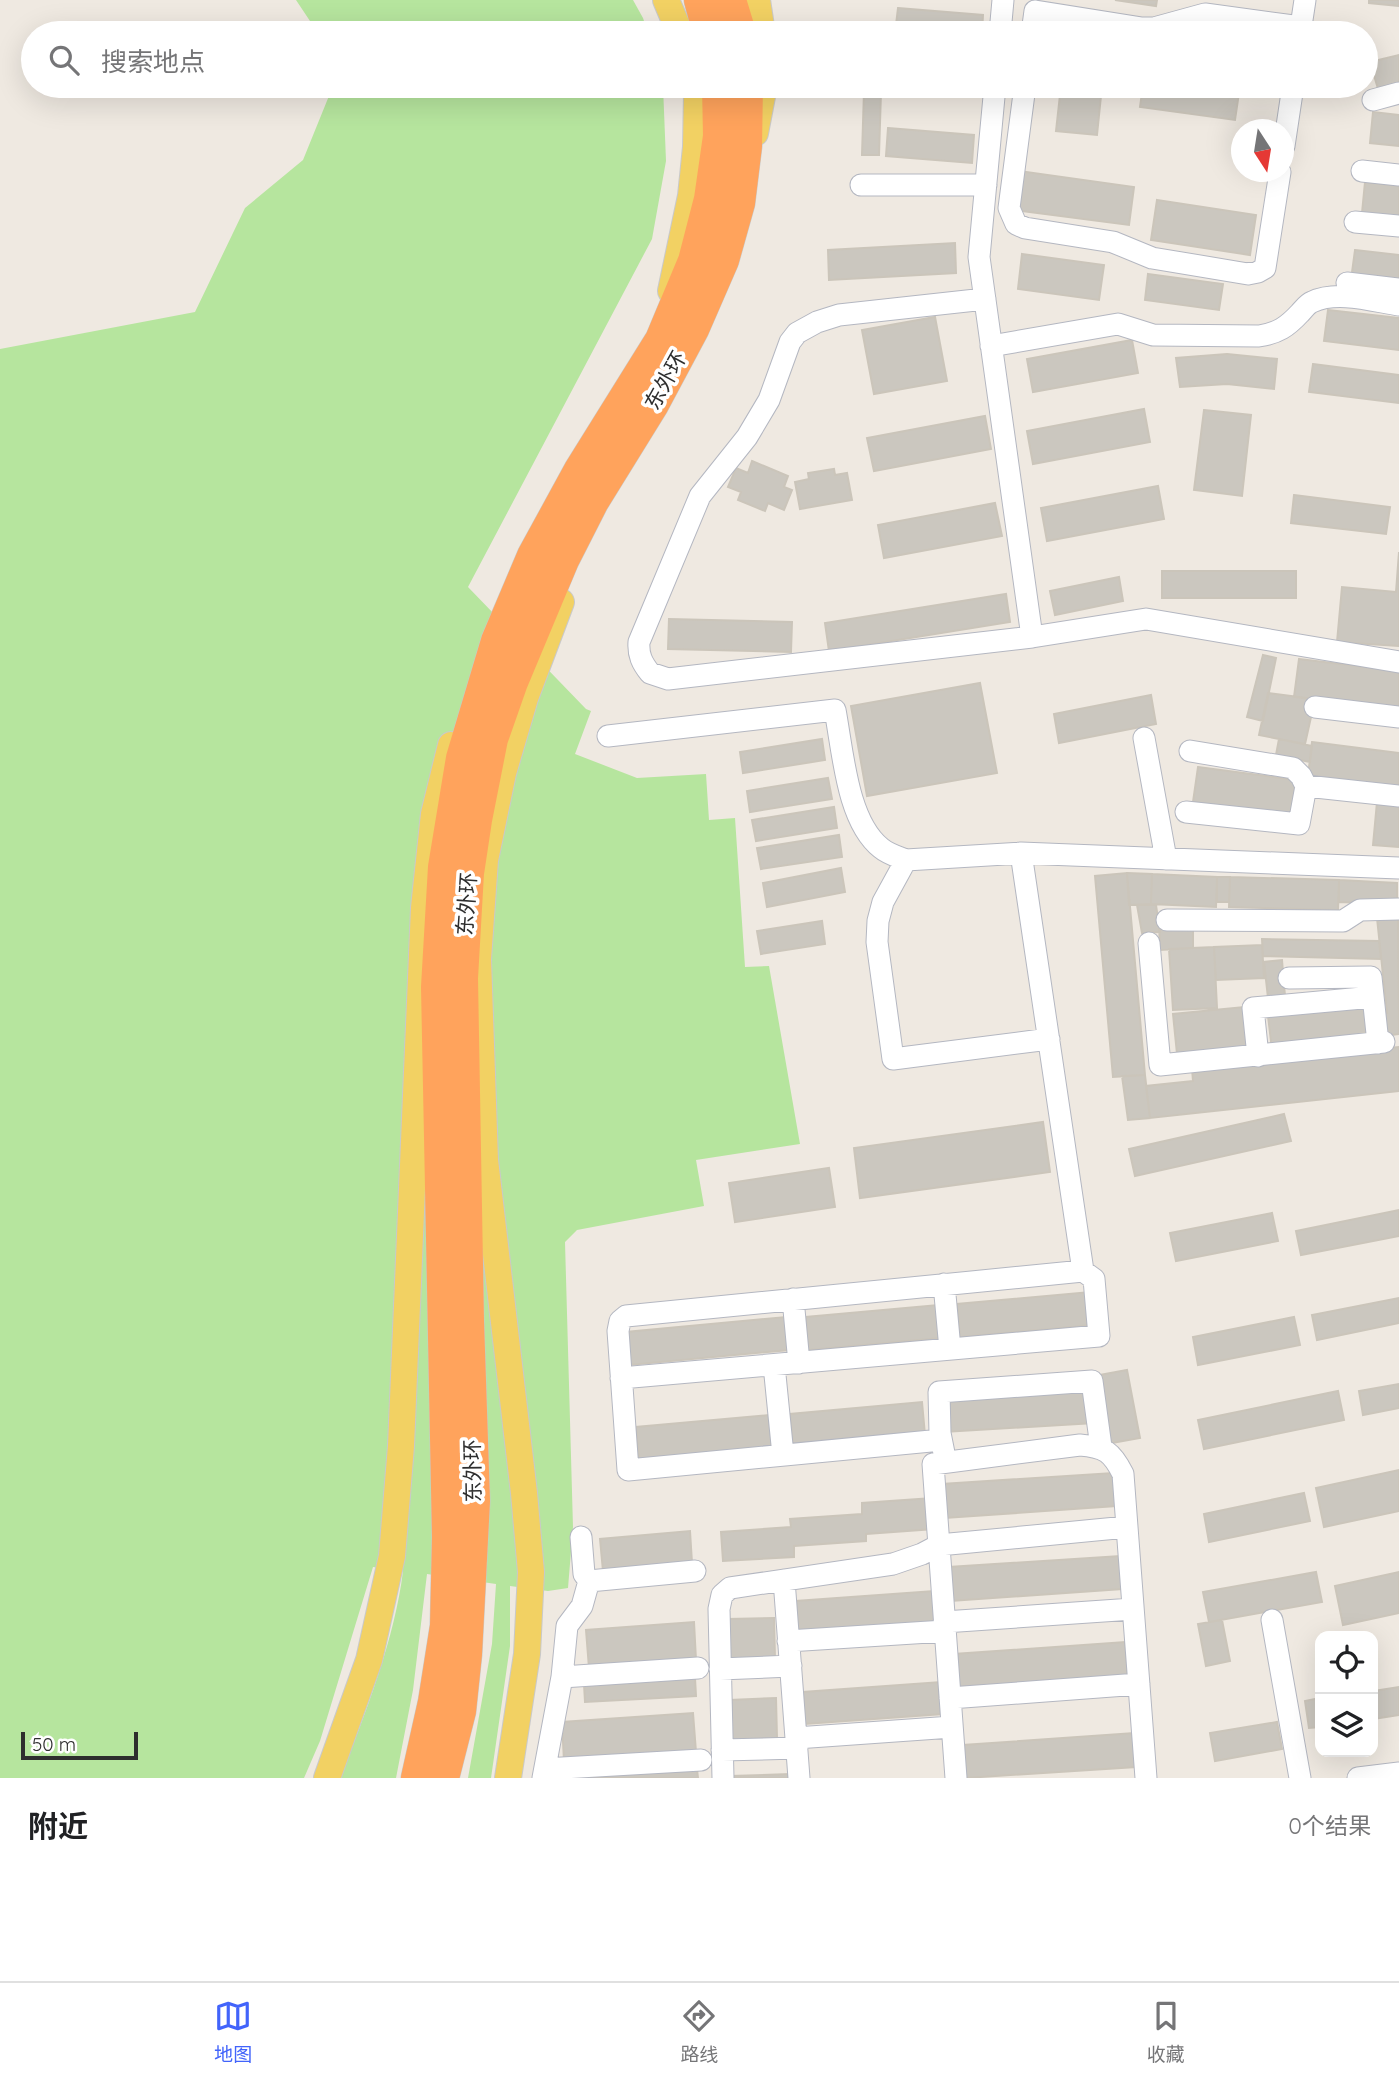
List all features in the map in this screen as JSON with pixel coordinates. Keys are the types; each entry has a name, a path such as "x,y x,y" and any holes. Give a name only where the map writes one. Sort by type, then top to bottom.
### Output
{"highway":[{"path":"700,0 706,21"},
{"path":"730,0 736,21"},
{"name":"东外环","path":"417,1778 446,1626 448,1537 437,987 444,867 462,758 497,641 533,556 580,470 661,340 694,261 710,199 719,136 718,98"},
{"name":"东外环","path":"443,1778 460,1711 466,1654 474,1501 462,978 468,873 492,738 512,682 563,560 593,501 637,430 693,329 723,260 739,203 746,146 747,98"}],"main road":[{"path":"666,0 675,21"},
{"path":"757,0 760,21"},
{"path":"661,340 691,196 697,98"},
{"path":"739,203 763,98"},
{"path":"508,1778 527,1654 531,1572 485,1160 479,1052 478,959 485,860 503,773 525,698 564,594 637,430"},
{"path":"327,1778 369,1660 392,1556 401,1446 424,908 434,814 455,727 497,641"}],"street":[{"path":"1001,21 1003,0"},
{"path":"1302,21 1306,0"},
{"path":"1034,21 1035,11 1098,21"},
{"path":"1180,21 1205,14 1247,21"},
{"path":"1373,100 1399,93"},
{"path":"994,98 979,257 1032,637"},
{"path":"1023,98 1009,208 1016,224 1025,228 1113,242 1152,258 1248,274 1265,268 1278,182"},
{"path":"1288,119 1291,98"},
{"path":"1362,171 1399,175"},
{"path":"860,184 986,185"},
{"path":"1355,222 1399,226"},
{"path":"1347,283 1399,289"},
{"path":"991,346 1118,324 1153,335 1259,336 1273,334 1285,328 1310,302 1322,299 1341,298 1399,304"},
{"path":"985,299 839,315 817,322 797,333 790,342 769,400 747,437 699,496 639,642 639,657 650,673 668,679 1032,637 1146,619 1399,662"},
{"path":"1315,707 1399,718"},
{"path":"608,736 835,710 855,812 866,834 883,850 906,860 1021,853 1399,868"},
{"path":"1144,738 1166,859"},
{"path":"1186,812 1299,824 1306,786 1293,768 1190,751"},
{"path":"1306,786 1399,796"},
{"path":"621,1378 1099,1336 1094,1279 1083,1270 1021,853"},
{"path":"906,860 883,902 878,921 877,942 893,1059 1049,1039"},
{"path":"1167,920 1343,921 1360,910 1399,909"},
{"path":"1149,943 1160,1065 1381,1043 1371,977 1289,978"},
{"path":"1258,1055 1253,1008 1373,998"},
{"path":"931,1441 628,1470 618,1331 620,1321 626,1316 1083,1270"},
{"path":"944,1284 950,1349"},
{"path":"793,1299 799,1363"},
{"path":"774,1365 783,1455"},
{"path":"946,1462 940,1433 940,1392 1092,1381 1101,1447"},
{"path":"956,1778 933,1464 1080,1445 1101,1447 1116,1460 1123,1475 1146,1778"},
{"path":"723,1778 719,1609 722,1595 730,1588 893,1564 922,1555 939,1545 1127,1527"},
{"path":"581,1536 584,1574 589,1581"},
{"path":"589,1581 695,1571"},
{"path":"784,1580 799,1778"},
{"path":"589,1581 582,1606 567,1626 562,1677 544,1774 701,1760"},
{"path":"789,1641 1133,1609"},
{"path":"1272,1620 1300,1778"},
{"path":"720,1669 790,1666"},
{"path":"562,1677 698,1668"},
{"path":"950,1698 1139,1684"},
{"path":"722,1750 952,1727"},
{"path":"1358,1778 1396,1775"}],"green space":[{"path":"296,0 633,0 644,21 310,21"},
{"path":"328,98 663,98 666,161 652,239 468,587 586,709 591,711 575,754 637,778 706,774 709,820 735,818 745,967 769,966 800,1144 696,1160 704,1206 577,1230 565,1242 573,1527 568,1588 548,1591 510,1586 510,1646 491,1778 468,1778 492,1644 496,1584 427,1574 413,1690 396,1778 340,1778 378,1676 399,1597 403,1571 373,1567 320,1741 304,1778 0,1778 0,349 195,312 245,208 303,160"}],"building":[{"path":"1115,0 1157,0 1156,6"},
{"path":"1369,0 1399,0 1399,6 1369,3"},
{"path":"898,8 983,15 983,21 896,21"},
{"path":"1399,55 1399,87 1379,92 1378,60"},
{"path":"864,98 881,98 879,155 862,155"},
{"path":"1060,98 1101,98 1097,135 1056,131"},
{"path":"1141,98 1238,98 1235,119 1140,107"},
{"path":"1373,112 1399,115 1399,146 1370,143"},
{"path":"888,128 974,135 972,163 886,156"},
{"path":"1019,171 1134,187 1129,225 1014,210"},
{"path":"1365,182 1399,186 1399,217 1362,213"},
{"path":"1157,200 1256,215 1250,255 1151,240"},
{"path":"955,243 956,273 829,280 828,250"},
{"path":"1355,250 1399,255 1399,286 1351,280"},
{"path":"1022,254 1104,265 1099,300 1018,289"},
{"path":"1148,274 1223,284 1219,310 1145,300"},
{"path":"1328,310 1399,318 1399,350 1324,341"},
{"path":"935,317 947,381 874,394 862,330"},
{"path":"1132,340 1138,373 1033,392 1027,359"},
{"path":"1227,354 1277,359 1274,389 1227,384 1180,387 1176,358"},
{"path":"1313,364 1399,375 1399,403 1309,392"},
{"path":"1144,409 1150,442 1033,464 1027,431"},
{"path":"1204,410 1251,415 1242,496 1194,490"},
{"path":"985,416 991,449 874,471 867,438"},
{"path":"752,461 788,476 784,487 792,490 784,510 768,503 765,511 738,500 741,492 728,487 736,468 748,473"},
{"path":"834,469 835,475 847,473 852,500 800,509 795,482 809,479 808,473"},
{"path":"1158,486 1164,519 1047,541 1041,508"},
{"path":"1294,495 1390,507 1386,534 1291,523"},
{"path":"995,503 1002,536 884,558 878,525"},
{"path":"1399,552 1399,646 1337,642 1342,587 1396,592"},
{"path":"1162,571 1296,571 1296,598 1162,598"},
{"path":"1119,577 1123,601 1055,615 1050,591"},
{"path":"1006,594 1010,622 829,651 825,623"},
{"path":"669,619 792,622 791,652 668,649"},
{"path":"1263,655 1276,658 1263,721 1247,717"},
{"path":"1299,659 1399,671 1399,710 1294,697"},
{"path":"980,683 997,773 867,796 851,706"},
{"path":"1268,693 1315,699 1305,744 1259,735"},
{"path":"1151,695 1156,724 1059,743 1054,714"},
{"path":"822,739 825,760 743,773 740,752"},
{"path":"1279,739 1312,746 1310,762 1276,755"},
{"path":"1312,742 1399,753 1399,788 1308,776"},
{"path":"1198,767 1296,780 1291,815 1193,802"},
{"path":"828,778 832,799 750,812 747,791"},
{"path":"1377,802 1399,804 1399,847 1373,845"},
{"path":"834,807 837,828 756,841 752,820"},
{"path":"839,835 842,857 761,869 757,848"},
{"path":"841,868 845,892 767,907 763,883"},
{"path":"1127,873 1145,1075 1113,1077 1095,876"},
{"path":"1127,873 1152,874 1151,904 1129,905"},
{"path":"1152,874 1217,877 1216,907 1151,904"},
{"path":"1217,877 1230,877 1229,902 1217,902"},
{"path":"1230,877 1339,880 1338,910 1229,907"},
{"path":"1339,880 1397,883 1397,904 1339,902"},
{"path":"1137,905 1156,905 1160,932 1142,933"},
{"path":"1398,916 1399,1034 1384,1036 1381,1013 1387,1013 1377,918"},
{"path":"822,921 825,944 761,954 757,931"},
{"path":"1159,924 1193,924 1193,948 1160,950"},
{"path":"1262,939 1379,941 1381,959 1263,956"},
{"path":"1262,945 1264,978 1216,980 1214,947"},
{"path":"1214,947 1217,1008 1173,1010 1169,949"},
{"path":"1282,960 1285,996 1268,998 1264,962"},
{"path":"1368,1006 1372,1041 1272,1050 1268,1016"},
{"path":"1244,1007 1248,1047 1177,1054 1173,1014"},
{"path":"1399,1047 1399,1091 1150,1118 1146,1086 1193,1081 1192,1069"},
{"path":"1145,1075 1150,1118 1128,1120 1122,1076"},
{"path":"1284,1114 1291,1141 1135,1176 1129,1149"},
{"path":"1043,1122 1050,1172 860,1198 854,1148"},
{"path":"829,1168 835,1207 735,1222 729,1183"},
{"path":"1399,1210 1399,1236 1301,1255 1296,1231"},
{"path":"1272,1213 1278,1241 1176,1261 1170,1233"},
{"path":"1090,1292 1093,1325 960,1337 957,1304"},
{"path":"1399,1298 1399,1323 1317,1340 1312,1315"},
{"path":"938,1305 941,1338 808,1350 806,1317"},
{"path":"786,1317 789,1350 629,1365 626,1332"},
{"path":"1294,1317 1300,1345 1198,1365 1193,1337"},
{"path":"1127,1370 1140,1438 1106,1444 1094,1376"},
{"path":"1399,1384 1399,1408 1363,1415 1359,1391"},
{"path":"1092,1388 1094,1423 944,1432 942,1397"},
{"path":"1338,1391 1344,1420 1204,1449 1198,1420"},
{"path":"922,1402 925,1435 793,1446 790,1414"},
{"path":"769,1415 772,1448 639,1460 636,1427"},
{"path":"1399,1470 1399,1511 1324,1527 1316,1488"},
{"path":"1113,1473 1116,1506 945,1518 942,1484"},
{"path":"1304,1493 1310,1521 1209,1542 1204,1514"},
{"path":"932,1498 934,1529 866,1534 866,1541 794,1546 794,1557 723,1561 721,1532 791,1527 790,1519 862,1514 862,1503"},
{"path":"690,1531 692,1563 603,1571 600,1539"},
{"path":"1120,1556 1122,1589 951,1601 949,1567"},
{"path":"1316,1572 1322,1602 1209,1622 1203,1592"},
{"path":"1399,1572 1399,1613 1343,1625 1335,1586"},
{"path":"934,1591 936,1623 798,1633 796,1601"},
{"path":"774,1618 775,1658 729,1659 728,1619"},
{"path":"1222,1620 1230,1661 1206,1666 1198,1624"},
{"path":"694,1622 696,1660 589,1668 586,1630"},
{"path":"1125,1642 1128,1676 957,1687 954,1654"},
{"path":"695,1678 696,1696 585,1702 584,1684"},
{"path":"941,1682 943,1714 805,1724 803,1692"},
{"path":"1399,1687 1399,1715 1378,1718 1378,1690"},
{"path":"776,1698 777,1738 732,1740 730,1700"},
{"path":"1315,1699 1315,1727 1309,1728 1305,1701"},
{"path":"693,1713 696,1752 564,1761 562,1722"},
{"path":"1277,1722 1282,1749 1215,1761 1210,1733"},
{"path":"1134,1733 1136,1767 965,1778 963,1745"},
{"path":"697,1769 698,1778 565,1778"},
{"path":"790,1774 790,1778 731,1778 731,1776"}]}
